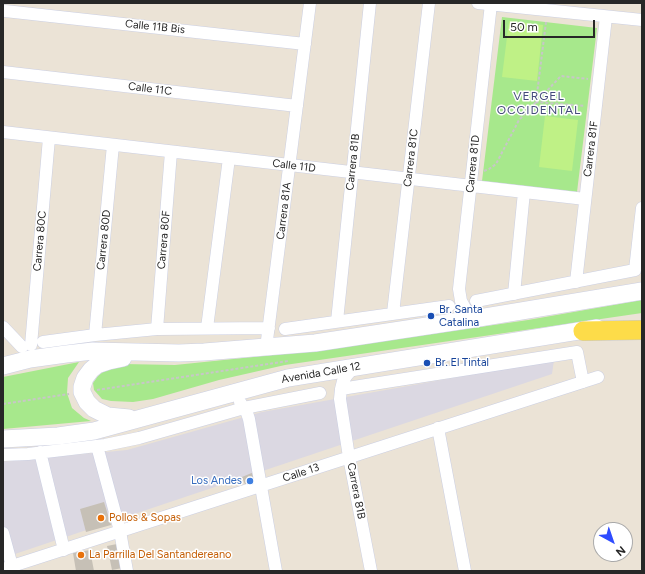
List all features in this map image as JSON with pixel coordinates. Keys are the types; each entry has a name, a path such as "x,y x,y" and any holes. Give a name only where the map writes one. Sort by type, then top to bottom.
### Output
{"main road":[{"path":"3,366 66,354 93,351 155,353 204,352 266,348 335,341 473,320 642,291"},
{"name":"Avenida Calle 12","path":"3,439 37,438 75,434 140,419 281,379 642,321"},
{"path":"583,331 642,330"},
{"path":"140,419 108,416 94,409 87,402 82,392 82,386 85,378 91,370 98,365 108,361 155,353"}],"street":[{"name":"Carrera 81A","path":"266,348 310,3"},
{"name":"Carrera 81B","path":"336,321 370,3"},
{"name":"Carrera 81C","path":"393,314 430,3"},
{"path":"478,3 642,20"},
{"name":"Carrera 81D","path":"473,320 461,300 459,289 491,4"},
{"name":"Calle 11B Bis","path":"5,11 305,44"},
{"name":"Carrera 81F","path":"576,282 606,16"},
{"name":"Calle 11C","path":"3,72 297,106"},
{"name":"Calle 11D","path":"3,132 585,199"},
{"name":"Carrera 80C","path":"3,326 26,346 49,138"},
{"name":"Carrera 80D","path":"95,335 114,145"},
{"name":"Carrera 80F","path":"157,329 171,152"},
{"path":"207,328 229,158"},
{"path":"514,294 524,192"},
{"path":"476,301 635,270 642,208"},
{"path":"285,328 449,306"},
{"path":"43,342 157,329 269,328"},
{"path":"341,389 577,352 583,382"},
{"name":"Carrera 81B","path":"354,367 347,375 341,389 340,399 349,457 371,571"},
{"name":"Calle 13","path":"8,568 31,566 64,550 598,377"},
{"path":"232,393 244,408 249,419 276,571"},
{"path":"3,455 97,446 139,438 244,408 320,393"},
{"path":"438,428 465,571"},
{"path":"97,446 120,532 127,571"},
{"path":"40,452 64,550"},
{"path":"3,532 8,568"}],"path":[{"path":"536,102 547,19"},
{"path":"479,172 489,169 496,164 519,120 560,76 593,80"},
{"path":"536,102 590,106"},
{"path":"3,404 66,394"}],"shaded area":[{"path":"554,360 552,374 3,558 3,462 127,450 262,412"}],"green space":[{"path":"502,17 597,28 577,192 482,181"},
{"path":"509,21 543,25 537,81 502,77"},
{"path":"545,116 578,120 572,171 539,167"},
{"path":"642,300 642,313 285,365 219,380 153,399 133,402 111,401 102,399 94,390 93,383 98,376 110,366 123,364 175,365 321,350 528,320"},
{"path":"79,362 68,378 67,393 72,408 84,418 91,421 3,429 3,377"}],"building":[{"path":"254,472 257,482 246,487 242,477"},
{"path":"104,502 111,525 86,532 80,509"},
{"path":"117,544 122,568 112,570 107,546"},
{"path":"90,550 94,571 76,571 73,553"}],"place":[{"name":"Br. Santa Catalina","path":"431,316"},
{"name":"Br. El Tintal","path":"427,363"},
{"name":"Los Andes","path":"250,481"},
{"name":"Pollos & Sopas","path":"101,518"},
{"name":"La Parrilla Del Santandereano","path":"81,555"}],"district":[{"name":"VERGEL OCCIDENTAL","path":"539,103"}]}
